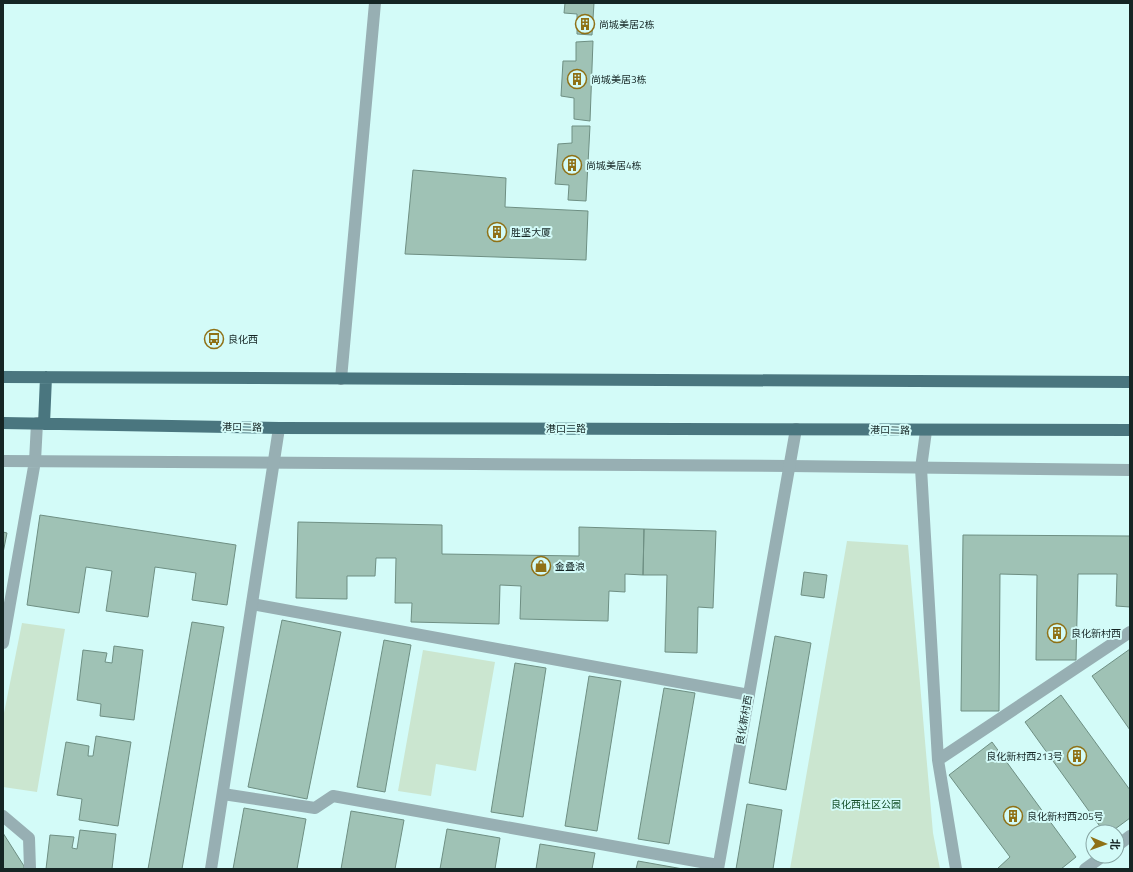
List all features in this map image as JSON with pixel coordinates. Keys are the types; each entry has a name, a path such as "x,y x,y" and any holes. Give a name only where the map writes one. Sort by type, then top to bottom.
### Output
{"main road":[{"path":"3,377 1130,382"},
{"path":"40,424 46,378"},
{"name":"港口二路","path":"3,423 279,428 796,429 926,431 1130,430"}],"street":[{"path":"341,379 375,3"},
{"path":"3,643 35,461 40,424"},
{"path":"211,869 279,428"},
{"name":"良化新村西","path":"718,867 796,429"},
{"path":"926,431 921,468 938,760 956,869"},
{"path":"3,460 1130,470"},
{"path":"252,604 749,695"},
{"path":"938,760 1130,632"},
{"path":"223,794 314,808 333,796 718,867"},
{"path":"3,816 29,838 30,869"}],"green space":[{"name":"良化西社区公园","path":"847,541 908,545 933,833 940,869 790,869"},
{"path":"22,623 65,629 37,792 3,787 3,718"},
{"path":"423,650 495,662 476,771 436,764 431,796 398,791"}],"building":[{"name":"尚城美居2栋","path":"565,3 594,3 592,35 577,34 577,14 564,13"},
{"name":"尚城美居3栋","path":"593,41 590,121 574,119 574,98 561,96 563,61 576,61 576,42"},
{"name":"尚城美居4栋","path":"572,126 590,126 586,201 568,200 569,185 555,184 558,144 572,143"},
{"name":"胜坚大厦","path":"413,170 506,178 505,207 588,211 586,260 405,254"},
{"path":"40,515 236,545 227,605 192,600 196,573 155,567 148,617 106,611 112,571 86,567 79,613 27,605"},
{"path":"298,522 442,525 442,554 579,556 579,527 644,529 643,575 625,574 625,592 609,591 608,621 520,619 521,586 500,585 499,624 411,622 412,603 395,603 396,558 376,558 375,576 347,576 347,599 296,598"},
{"path":"644,529 716,531 713,608 698,607 697,653 665,652 667,575 643,575"},
{"path":"3,532 7,533 3,553"},
{"name":"良化新村西","path":"963,535 1130,536 1130,607 1116,606 1117,574 1078,574 1076,660 1036,660 1037,575 1000,574 999,711 961,711"},
{"path":"804,572 827,575 824,598 801,595"},
{"path":"282,620 341,632 307,799 248,787"},
{"path":"192,622 224,627 182,869 148,869"},
{"path":"775,636 811,643 786,790 749,783"},
{"path":"384,640 411,645 385,792 357,787"},
{"path":"114,646 143,650 134,720 100,716 101,704 77,700 83,650 107,653 105,662 112,663"},
{"path":"1130,649 1130,730 1092,676"},
{"path":"515,663 546,668 523,817 491,812"},
{"path":"589,676 621,681 597,831 565,826"},
{"path":"664,688 695,693 669,844 638,839"},
{"name":"良化新村西213号","path":"1061,695 1130,790 1130,818 1122,824 1098,824 1025,722"},
{"path":"96,736 131,742 118,826 79,820 82,799 57,795 66,742 89,746 88,756 93,756"},
{"name":"良化新村西205号","path":"992,742 1076,857 1061,869 997,869 1010,857 949,775"},
{"path":"747,804 782,810 773,869 736,869"},
{"path":"244,808 306,819 297,869 233,869"},
{"path":"351,811 404,820 395,869 341,869"},
{"path":"447,829 500,838 495,869 440,869"},
{"path":"80,830 116,834 112,869 46,869 50,835 74,837 72,848 77,849"},
{"path":"3,833 24,866 24,869 3,869"},
{"path":"540,844 595,853 592,869 536,869"},
{"path":"638,861 683,869 636,869"}],"place":[{"name":"尚城美居2栋","path":"585,24"},
{"name":"尚城美居3栋","path":"577,79"},
{"name":"尚城美居4栋","path":"572,165"},
{"name":"胜坚大厦","path":"497,232"},
{"name":"良化西","path":"214,339"},
{"name":"金叠浪","path":"541,566"},
{"name":"良化新村西","path":"1057,633"},
{"name":"良化新村西213号","path":"1077,756"},
{"name":"良化新村西205号","path":"1013,816"}]}
